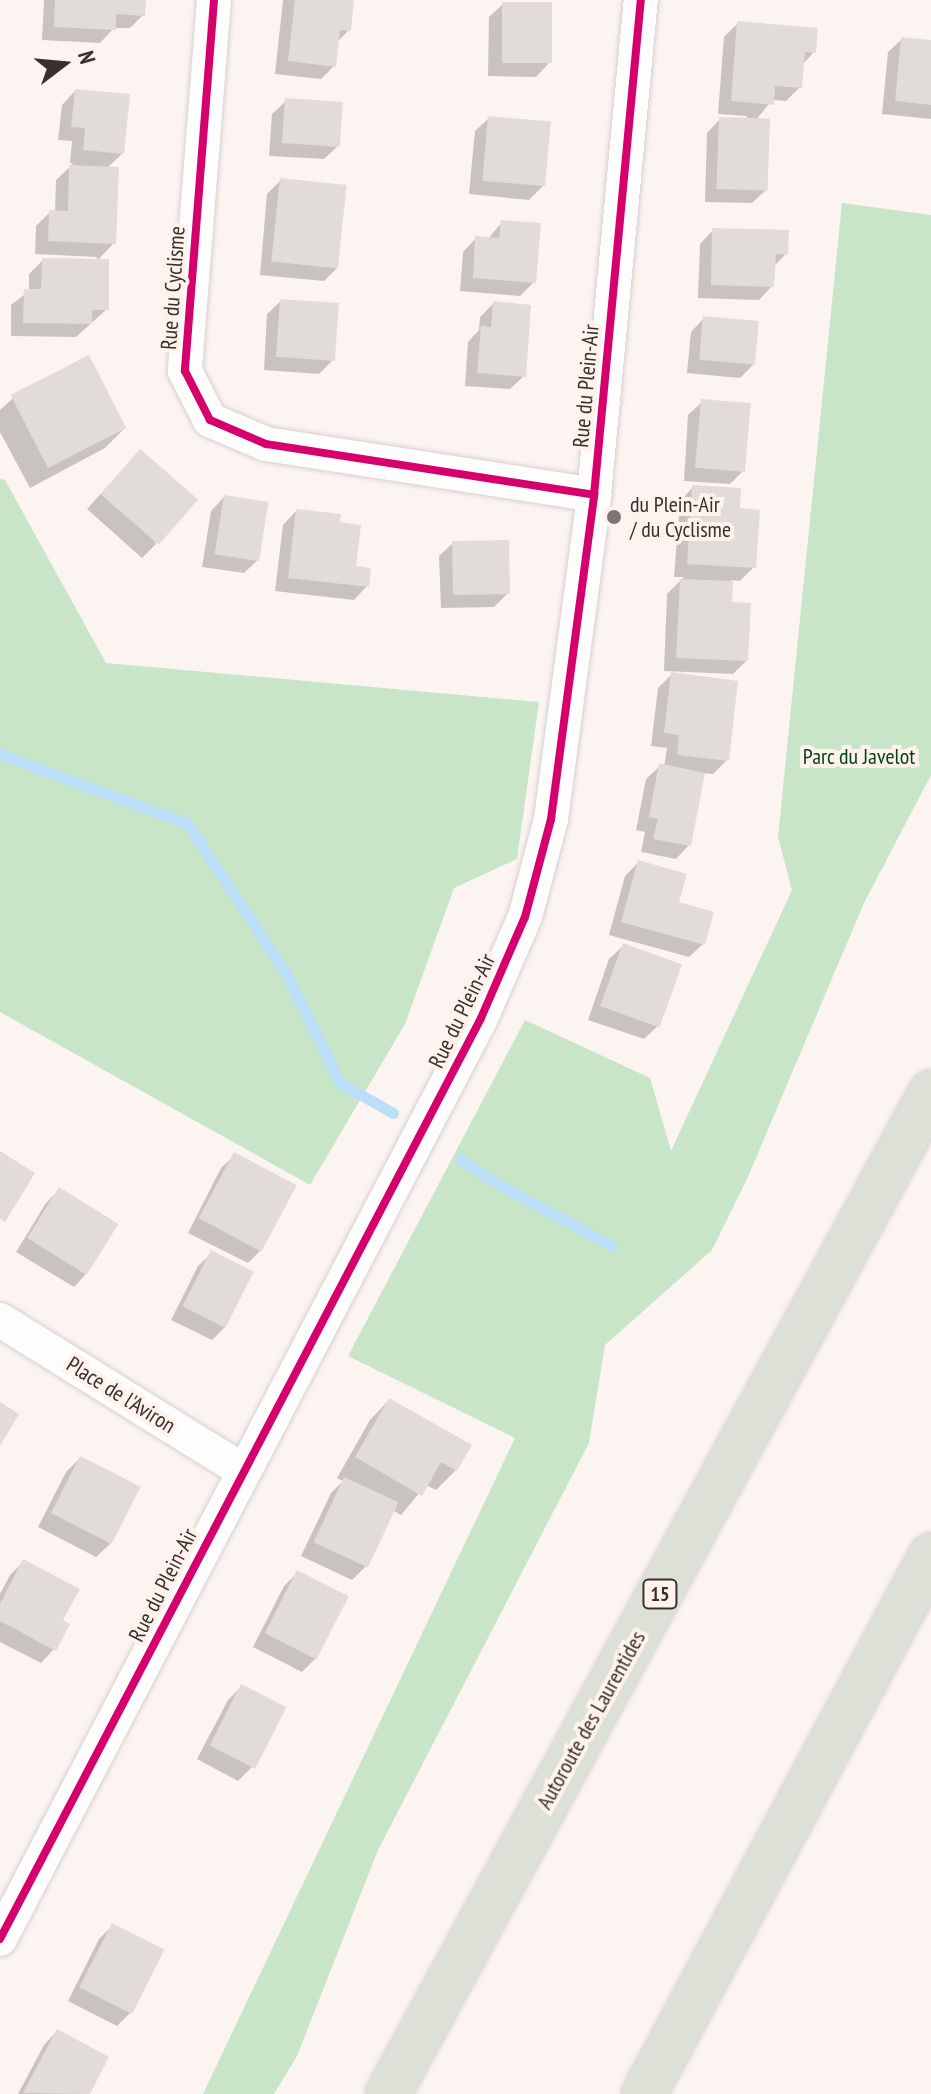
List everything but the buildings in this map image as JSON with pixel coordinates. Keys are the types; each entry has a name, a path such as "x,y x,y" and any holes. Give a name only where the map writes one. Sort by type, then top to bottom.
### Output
{"highway":[{"name":"Autoroute des Laurentides","path":"388,2094 931,1093"},
{"path":"644,2094 931,1556"}],"street":[{"name":"Rue du Cyclisme","path":"214,0 185,371 210,420 266,444 594,495"},
{"name":"Rue du Plein-Air","path":"0,1939 242,1470 481,1018 525,917 551,819 594,495 641,0"},
{"name":"Place de l'Aviron","path":"0,1320 242,1470"}],"green space":[{"name":"Parc du Javelot","path":"842,203 931,215 931,775 864,903 747,1179 712,1250 605,1345 589,1443 378,1850 297,2056 274,2094 203,2094 515,1438 348,1356 525,1020 650,1078 671,1151 792,890 778,837"},
{"path":"0,479 5,480 106,663 539,702 517,859 454,888 405,1024 310,1185 0,1012"}],"waterway":[{"path":"0,754 187,823 287,975 340,1083 393,1113"},
{"path":"460,1159 498,1184 612,1246"}],"cycle path":[{"path":"214,0 185,371 210,420 266,444 594,495"},
{"path":"0,1939 481,1018 525,917 551,819 594,495 641,0"}],"place":[{"name":"du Plein-Air / du Cyclisme","path":"614,517"}]}
